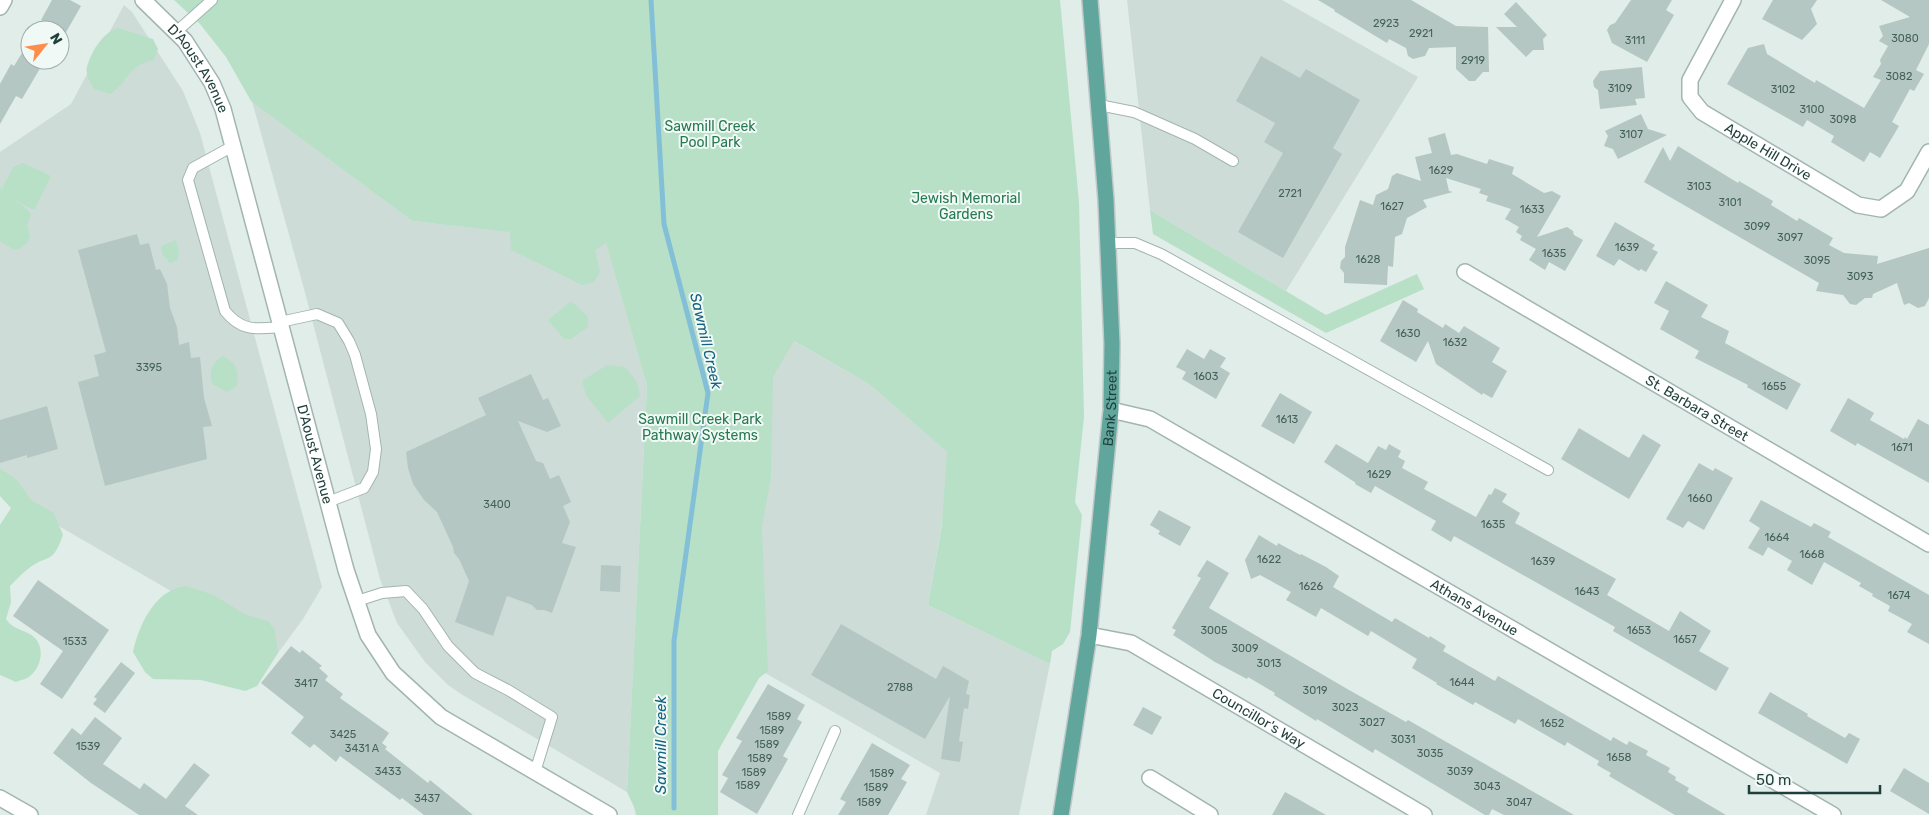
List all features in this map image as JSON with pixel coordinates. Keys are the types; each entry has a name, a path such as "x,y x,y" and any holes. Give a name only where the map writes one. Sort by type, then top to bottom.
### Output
{"main road":[{"name":"Bank Street","path":"1061,815 1089,635 1111,410 1112,344 1108,243 1090,0"}],"street":[{"path":"0,7 4,0"},
{"name":"D'Aoust Avenue","path":"143,0 185,41 212,83 222,109 346,570 368,635 393,673 441,717 609,815"},
{"name":"Apple Hill Drive","path":"1734,0 1690,80 1690,97 1702,112 1858,205 1881,209 1907,192 1929,152"},
{"name":"St. Barbara Street","path":"1465,272 1929,544"},
{"name":"Athans Avenue","path":"1111,410 1150,419 1833,815"},
{"name":"Councillor's Way","path":"1089,635 1131,643 1424,815"},
{"path":"1150,778 1210,815"},
{"path":"0,798 30,815"}],"lane":[{"path":"176,32 211,0"},
{"path":"1099,105 1134,112 1195,139 1232,161"},
{"path":"233,146 193,168 188,180 225,311 242,326 256,329 317,314 338,323 349,341 355,356 371,414 376,449 373,472 364,488 328,502"},
{"path":"1108,243 1135,243 1161,254 1548,470"},
{"path":"357,602 382,593 406,591 423,609 448,646 475,673 508,690 552,717 535,772"},
{"path":"798,815 836,731"}],"shaded area":[{"path":"1127,0 1282,0 1418,77 1286,291 1150,210"},
{"path":"124,5 132,12 183,91 200,133 322,587 303,619 278,653 0,492 0,152 71,104"},
{"path":"252,101 412,221 606,242 647,386 627,792 448,685 425,662 397,623 380,579 304,289"},
{"path":"725,302 869,384 953,457 928,605 1050,664 1019,815 926,815 940,773 718,646"}],"green space":[{"path":"174,0 1060,0 1079,202 1084,417 1075,502 1082,515 1070,632 1063,644 1052,651 1050,664 928,605 942,524 947,452 869,384 794,341 773,377 771,477 762,527 768,671 759,678 718,751 718,815 636,815 627,792 647,386 606,243 595,250 600,272 594,282 582,285 511,250 510,232 412,221 251,101 226,57 200,24"},
{"path":"118,28 153,39 158,49 154,60 138,66 110,94 94,89 88,78 87,70 91,55 98,43 107,34"},
{"path":"23,163 51,176 34,210 5,195 22,205 31,214 27,225 30,236 28,242 19,249 14,250 0,241 0,187 2,189 13,167"},
{"path":"1150,210 1326,315 1417,274 1424,289 1326,333 1153,234"},
{"path":"176,240 179,254 177,260 170,263 162,254 161,246"},
{"path":"570,302 576,305 588,317 588,327 571,339 564,339 548,320"},
{"path":"222,356 234,364 238,375 237,386 227,392 212,384 211,379 211,372 215,362"},
{"path":"607,365 625,367 637,382 640,396 608,423 586,395 582,381"},
{"path":"0,468 17,480 31,500 54,513 63,535 56,551 49,558 28,569 10,586 11,602 6,619 13,626 35,638 41,652 39,663 34,672 27,678 16,682 0,675 0,525 11,508 0,496"},
{"path":"187,586 214,595 244,614 268,621 275,630 278,653 257,686 245,691 201,680 153,679 145,672 133,652 145,619 158,600 166,593 176,588"}],"building":[{"path":"52,0 70,0 81,6 70,25 70,20 41,20"},
{"path":"1318,0 1411,0 1456,26 1488,27 1489,72 1483,72 1475,81 1469,81 1456,69 1456,47 1429,48 1425,56 1413,59 1408,56 1406,48 1389,39 1387,43"},
{"path":"1631,0 1672,0 1666,10 1674,15 1647,62 1612,43 1607,30 1610,25 1615,23"},
{"path":"1773,0 1817,0 1811,9 1817,24 1802,40 1762,19"},
{"path":"1881,0 1929,0 1929,44 1916,70 1924,74 1914,91 1910,89 1892,122 1899,126 1880,158 1870,152 1864,162 1831,142 1834,136 1807,120 1803,127 1727,84 1748,48 1764,44 1767,54 1815,83 1816,80 1864,108 1881,80 1873,77 1881,64 1880,60 1888,46 1879,41 1883,36 1879,26 1910,17"},
{"path":"1516,2 1547,35 1543,39 1544,50 1533,50 1526,57 1496,27 1517,27 1504,14"},
{"path":"20,56 20,70 39,70 22,99 16,96 0,124 0,84 11,64 14,66"},
{"path":"1261,56 1300,78 1306,69 1360,100 1333,148 1342,154 1283,258 1238,232 1283,153 1264,142 1275,123 1236,101"},
{"path":"1642,67 1645,98 1635,99 1637,105 1600,109 1598,90 1594,87 1593,81 1600,71"},
{"path":"1641,114 1648,129 1667,135 1618,159 1613,149 1604,146 1608,136 1605,131"},
{"path":"1445,133 1451,155 1457,154 1487,164 1489,159 1514,167 1512,174 1544,193 1552,191 1561,196 1537,237 1567,227 1573,231 1574,235 1583,240 1565,271 1549,262 1545,270 1529,260 1536,249 1520,240 1522,236 1516,232 1519,227 1505,219 1511,209 1486,201 1488,196 1479,193 1481,189 1446,178 1449,191 1453,192 1423,200 1427,207 1407,218 1402,234 1395,237 1393,267 1388,266 1387,285 1344,283 1344,273 1340,268 1341,261 1345,257 1345,247 1360,200 1373,205 1376,195 1388,189 1392,176 1397,173 1421,181 1415,157 1432,153 1428,138"},
{"path":"1678,146 1738,183 1739,181 1773,201 1771,205 1797,221 1799,218 1833,238 1829,245 1844,253 1878,256 1877,264 1929,248 1929,298 1925,306 1918,308 1909,303 1904,305 1897,283 1873,294 1872,298 1865,298 1856,305 1850,304 1843,295 1816,291 1819,283 1644,182 1663,147 1670,161"},
{"path":"1615,222 1655,245 1652,249 1658,252 1646,272 1641,269 1639,271 1619,259 1614,266 1596,256"},
{"path":"137,234 140,245 149,243 156,270 160,269 167,284 170,308 177,327 179,345 189,342 191,358 200,357 204,398 212,426 203,427 207,459 105,486 78,382 99,376 94,355 106,352 78,250"},
{"path":"1666,281 1708,305 1701,317 1729,331 1725,343 1801,384 1787,410 1747,387 1748,385 1695,358 1699,351 1660,329 1669,311 1654,303"},
{"path":"1403,300 1418,309 1417,312 1443,328 1445,324 1459,333 1464,326 1500,348 1492,362 1507,371 1492,398 1483,393 1482,395 1436,364 1428,341 1416,362 1380,341"},
{"path":"1187,349 1204,359 1210,349 1226,358 1220,367 1230,373 1216,399 1182,379 1186,372 1176,367"},
{"path":"531,374 543,400 548,398 561,426 547,432 518,421 536,461 543,463 550,479 559,475 571,502 563,506 570,522 562,543 576,547 552,613 537,610 532,605 507,596 493,636 455,622 469,581 459,559 454,553 437,512 424,500 413,484 406,452 486,415 478,398"},
{"path":"1280,393 1312,412 1294,444 1261,426"},
{"path":"1848,398 1874,413 1870,420 1904,439 1905,437 1907,439 1918,419 1929,425 1929,483 1857,443 1856,446 1830,431"},
{"path":"47,406 58,449 0,463 0,420"},
{"path":"1579,428 1629,458 1643,434 1661,445 1629,499 1561,459"},
{"path":"1336,444 1368,463 1378,446 1386,450 1389,444 1401,451 1398,457 1405,461 1402,468 1428,482 1424,489 1476,517 1489,494 1491,495 1495,488 1507,494 1502,502 1520,513 1515,523 1616,579 1607,595 1669,631 1680,611 1711,631 1699,651 1729,668 1716,691 1613,631 1615,627 1454,536 1451,542 1431,530 1436,521 1375,486 1371,493 1355,484 1324,462"},
{"path":"1699,463 1713,471 1715,468 1733,478 1704,530 1688,521 1683,528 1666,519"},
{"path":"1761,500 1811,527 1814,523 1831,532 1828,537 1929,595 1929,644 1907,632 1912,624 1888,611 1890,606 1859,586 1861,583 1824,562 1812,585 1787,570 1792,561 1768,547 1763,556 1748,548 1760,528 1749,521"},
{"path":"1159,510 1191,527 1180,546 1158,534 1160,531 1150,525"},
{"path":"1259,535 1277,546 1278,543 1326,567 1339,576 1333,587 1392,622 1395,618 1429,638 1430,636 1446,646 1443,651 1495,681 1498,676 1611,741 1613,737 1627,745 1629,741 1648,751 1646,755 1670,768 1668,772 1676,777 1675,780 1689,788 1687,792 1726,815 1675,815 1609,776 1611,773 1597,765 1599,761 1567,742 1565,746 1518,719 1515,724 1475,702 1473,705 1436,684 1412,668 1417,659 1371,631 1368,636 1321,608 1316,617 1286,600 1291,592 1260,575 1251,579 1245,560"},
{"path":"1207,560 1229,573 1209,608 1349,690 1406,722 1408,720 1574,815 1504,815 1492,809 1489,815 1485,815 1375,749 1373,753 1317,719 1316,721 1274,695 1275,693 1248,677 1247,679 1215,662 1173,635 1176,630 1172,628 1201,578 1197,576"},
{"path":"601,565 621,566 620,592 600,591"},
{"path":"38,580 109,630 62,699 40,684 63,651 13,616"},
{"path":"841,624 936,679 943,666 969,681 966,694 970,695 968,709 964,708 959,741 963,742 960,762 941,759 950,696 925,739 811,675"},
{"path":"291,646 300,653 302,650 322,666 319,668 328,676 325,680 343,694 340,698 389,733 382,743 387,747 385,749 428,783 430,780 473,815 424,815 402,798 400,800 340,756 336,762 314,744 310,748 291,733 304,717 261,683"},
{"path":"121,662 135,673 105,713 93,704 97,699 94,697"},
{"path":"768,684 805,705 797,719 802,722 783,756 788,759 757,814 720,792 728,778 722,775 742,741 736,738"},
{"path":"1770,692 1845,738 1849,733 1860,739 1847,764 1758,713"},
{"path":"1143,707 1162,717 1152,735 1133,725"},
{"path":"95,717 122,738 103,764 140,789 144,783 166,799 194,763 210,775 185,806 198,815 139,815 91,783 53,753 72,728 81,735"},
{"path":"872,743 910,765 901,779 907,782 888,815 838,815 846,802 840,799"},
{"path":"1904,768 1929,783 1929,814 1890,791"},
{"path":"1285,792 1298,799 1326,815 1272,815"}],"waterway":[{"name":"Sawmill Creek","path":"651,0 664,224 708,393 674,641 674,808"}],"park label":[{"name":"Sawmill Creek Pool Park","path":"710,134"},
{"name":"Jewish Memorial Gardens","path":"966,206"},
{"name":"Sawmill Creek Park Pathway Systems","path":"700,428"}]}
